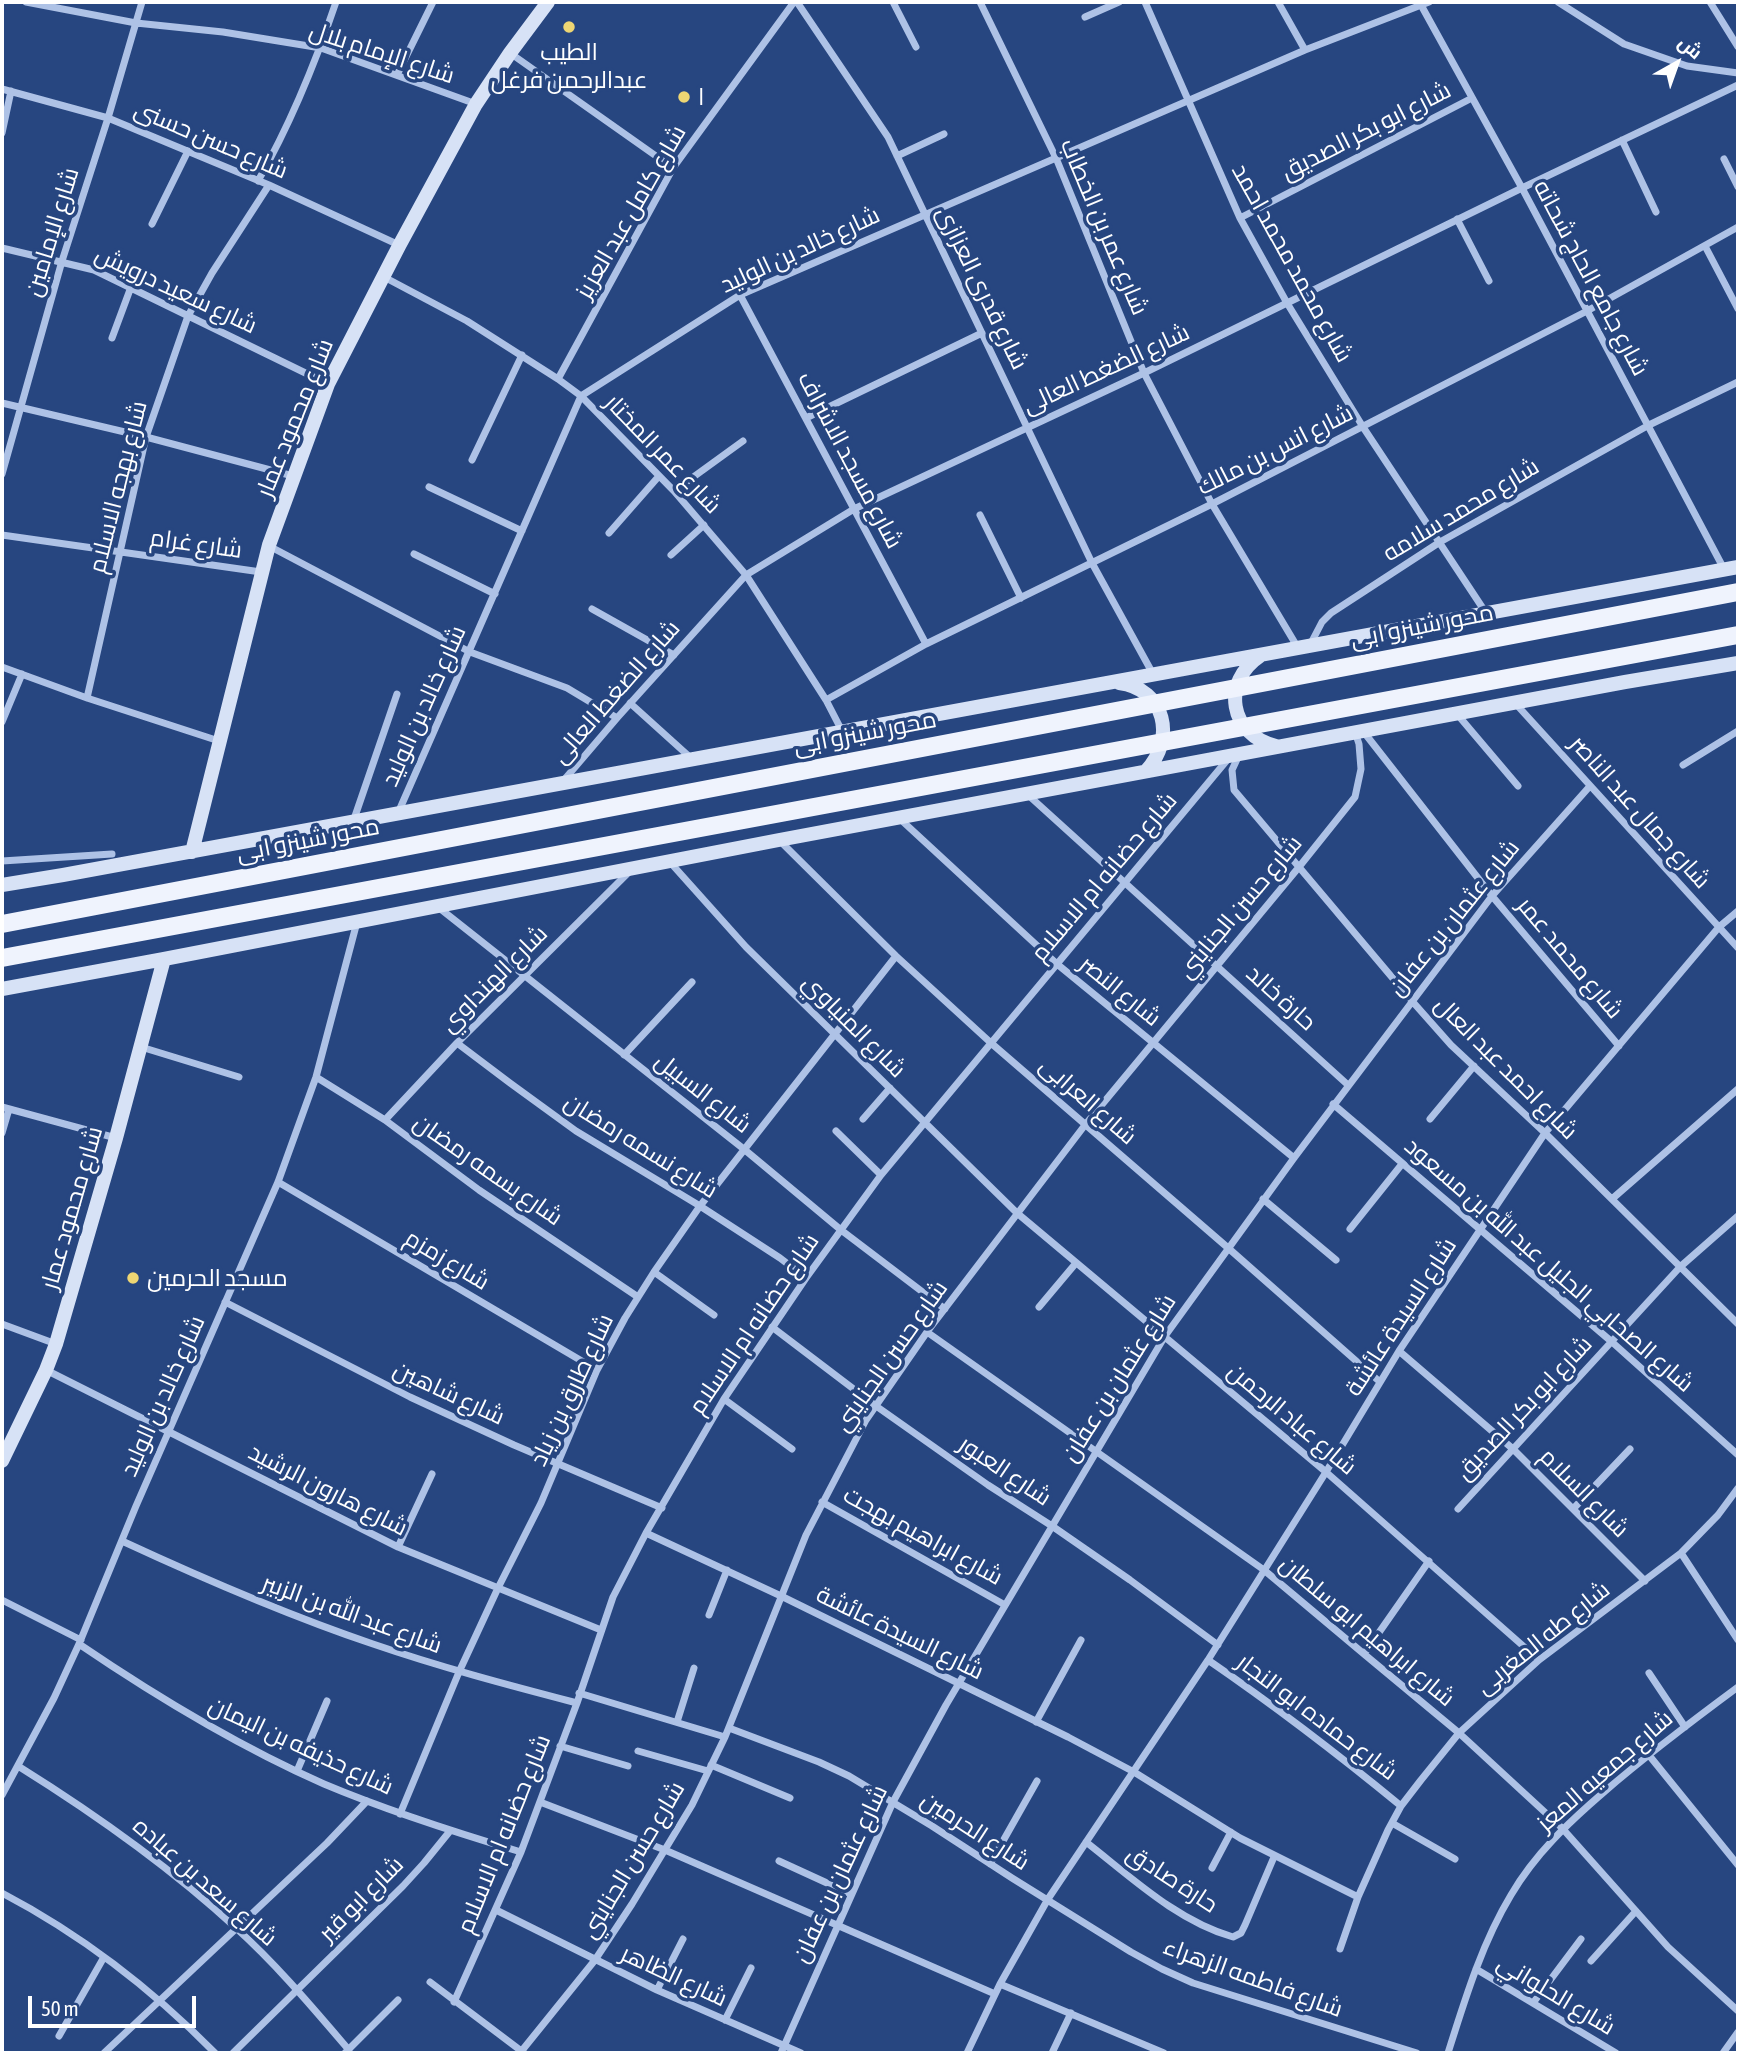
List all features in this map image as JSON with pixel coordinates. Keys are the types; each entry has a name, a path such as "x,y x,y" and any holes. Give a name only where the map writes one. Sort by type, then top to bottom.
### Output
{"main road":[{"name":"محور شينزو ابى","path":"2,924 1738,592"},
{"path":"2,958 1738,635"}],"street":[{"name":"شارع الإمام بلال","path":"26,2 136,23 223,32 321,48 476,104"},
{"name":"شارع الإمامين","path":"2,474 62,261 142,2"},
{"path":"258,181 281,141 321,48 336,2"},
{"path":"397,75 433,2"},
{"name":"شارع محمود عمار","path":"192,852 261,572 328,384 476,104 548,2"},
{"name":"شارع قدرى العزازى","path":"795,2 888,137 1092,563 1153,675"},
{"name":"شارع كامل عبد العزيز","path":"558,379 673,168 795,2"},
{"path":"893,2 916,47"},
{"name":"شارع عمر بن الخطاب","path":"980,2 1056,158 1144,373 1212,504 1304,647"},
{"path":"1085,17 1119,2"},
{"name":"شارع محمد محمد احمد","path":"1145,2 1240,218 1287,303 1363,426 1487,614"},
{"path":"1278,2 1305,50"},
{"name":"شارع خالد بن الوليد","path":"397,814 581,397 740,295 1305,50 1429,2"},
{"path":"1558,2 1624,44 1687,66 1738,73"},
{"path":"1710,2 1738,47"},
{"name":"شارع جامع الحاج شحاته","path":"1421,5 1648,425 1729,568"},
{"path":"510,53 673,168"},
{"name":"شارع الضغط العالى","path":"561,784 746,575 854,509 1144,373 1738,85"},
{"name":"شارع حسن حسنى","path":"2,89 108,118 269,185 400,246"},
{"path":"2,133 10,91"},
{"name":"شارع ابو بكر الصديق","path":"1240,218 1472,98"},
{"path":"897,156 944,134"},
{"path":"1622,140 1656,212"},
{"path":"152,224 188,151"},
{"path":"1724,159 1738,187"},
{"name":"شارع بهجه الاسلام","path":"88,698 146,437 188,316 212,273 269,185"},
{"path":"1457,219 1489,281"},
{"name":"شارع انس بن مالك","path":"826,700 926,644 1212,504 1587,311 1738,227"},
{"path":"1705,246 1738,309"},
{"name":"شارع سعيد درويش","path":"2,248 93,270 328,384"},
{"name":"شارع عمر المختار","path":"384,277 467,321 522,355 581,397 674,491 746,575 826,700 842,732"},
{"path":"112,338 131,287"},
{"name":"شارع مسجد الاشراف","path":"740,295 926,644"},
{"path":"806,418 982,333"},
{"path":"472,460 522,355"},
{"path":"1648,425 1738,382"},
{"path":"2,403 293,476"},
{"name":"شارع محمد سلامه","path":"1304,647 1331,613 1440,542 1648,425"},
{"path":"674,491 743,441"},
{"path":"609,533 659,476"},
{"path":"429,487 522,531"},
{"path":"980,515 1021,598"},
{"path":"671,555 704,525"},
{"name":"شارع غرام","path":"2,536 261,572"},
{"path":"269,545 470,652 568,688 617,718"},
{"path":"414,554 495,594"},
{"path":"2,885 1487,614 1729,568 1738,559"},
{"path":"592,609 674,655"},
{"path":"1261,655 1243,670 1235,692 1235,704 1237,714 1249,733 1257,739 1278,746"},
{"path":"2,989 1278,746 1738,663"},
{"path":"2,667 219,741"},
{"path":"2,722 22,674"},
{"path":"1112,682 1124,683 1144,692 1152,700 1162,720 1163,743 1159,754 1146,771"},
{"path":"353,822 397,694"},
{"name":"شارع جمال عبد الناصر","path":"1514,702 1738,948"},
{"path":"630,703 693,760"},
{"path":"1456,713 1518,786"},
{"path":"1683,765 1738,731"},
{"name":"شارع حسن الجنايني","path":"522,2053 595,1960 692,1805 729,1728 781,1596 822,1502 866,1420 927,1332 1085,1125 1355,797 1361,769 1359,732"},
{"name":"شارع محمد عمر","path":"1359,732 1492,896 1619,1046"},
{"name":"شارع احمد عبد العال","path":"1235,755 1232,770 1234,790 1412,1002 1451,1045 1545,1133 1738,1324"},
{"name":"شارع حضانه ام الاسلام","path":"454,2002 521,1852 613,1597 646,1533 724,1399 806,1278 881,1175 1235,755"},
{"name":"شارع عثمان بن عفان","path":"782,2050 893,1802 1004,1605 1165,1336 1227,1247 1492,896 1590,786"},
{"name":"حارة خالد","path":"1027,794 1348,1085"},
{"name":"شارع النصر","path":"899,818 1057,964 1294,1158"},
{"name":"شارع العرابى","path":"779,840 896,956 991,1043 1380,1382"},
{"path":"2,861 112,854"},
{"name":"شارع المنياوي","path":"669,861 746,947 1017,1213"},
{"name":"شارع الهنداوي","path":"385,1120 457,1043 633,868"},
{"name":"شارع السبيل","path":"437,906 745,1150 841,1230 945,1310"},
{"name":"شارع السيدة عائشة","path":"967,2053 1000,1983 1048,1899 1208,1660 1399,1351 1545,1133 1719,927 1738,911"},
{"name":"شارع خالد بن الوليد","path":"2,1795 80,1642 168,1432 278,1182 316,1077 357,922"},
{"name":"شارع طارق بن زياد","path":"400,1814 459,1672 541,1503 597,1370 638,1297 700,1206 896,956"},
{"name":"شارع محمود عمار","path":"3,1455 46,1370 56,1344 117,1138 164,960"},
{"path":"624,1055 692,982"},
{"name":"شارع نسمه رمضان","path":"457,1043 576,1130 700,1206 806,1278"},
{"path":"141,1047 239,1077"},
{"path":"1430,1119 1474,1066"},
{"name":"شارع بسمه رمضان","path":"316,1077 385,1120 479,1190 638,1297"},
{"path":"863,1119 890,1088"},
{"path":"1612,1199 1738,1089"},
{"name":"شارع الصحابي الجليل عبد الله بن مسعود","path":"1334,1104 1612,1342 1738,1455"},
{"path":"2,1133 5,1108 117,1138"},
{"path":"836,1131 881,1175"},
{"path":"1350,1229 1402,1164"},
{"name":"شارع زمزم","path":"278,1182 597,1370"},
{"path":"1263,1199 1336,1260"},
{"name":"شارع عباد الرحمن","path":"1017,1213 1326,1472 1539,1660"},
{"name":"شارع ابو بكر الصديق","path":"1458,1509 1680,1267 1738,1216"},
{"path":"1040,1307 1076,1263"},
{"path":"654,1272 714,1315"},
{"name":"شارع شاهين","path":"225,1302 410,1397 662,1508"},
{"path":"2,1324 56,1344"},
{"name":"شارع العبور","path":"772,1327 876,1406 1130,1580 1217,1645"},
{"name":"شارع ابراهيم ابو سلطان","path":"927,1332 1264,1570 1459,1733 1562,1828 1668,1947 1738,2011"},
{"name":"شارع السلام","path":"1399,1351 1513,1449 1645,1581"},
{"name":"شارع هارون الرشيد","path":"46,1370 398,1547 601,1630"},
{"path":"724,1399 792,1449"},
{"path":"1573,1509 1630,1449"},
{"path":"398,1547 432,1474"},
{"name":"شارع طه المغربى","path":"1340,1949 1357,1897 1401,1806 1459,1733 1539,1660 1681,1553 1718,1515 1738,1488"},
{"name":"شارع ابراهيم بهجت","path":"822,1502 1004,1605"},
{"name":"شارع السيدة عائشة","path":"646,1533 781,1596 1134,1772 1274,1857 1357,1897"},
{"name":"شارع عبد الله بن الزبير","path":"122,1541 205,1579 373,1644 459,1672 576,1703"},
{"path":"1681,1553 1738,1640"},
{"path":"1364,1654 1429,1561"},
{"path":"709,1615 727,1570"},
{"name":"شارع حذيفه بن اليمان","path":"2,1600 80,1642 137,1684 197,1720 297,1771 400,1814 521,1852"},
{"path":"1036,1722 1081,1640"},
{"name":"شارع حماده ابو النجار","path":"1208,1660 1286,1714 1401,1806"},
{"path":"677,1722 694,1668"},
{"path":"1649,1673 1685,1727"},
{"name":"شارع جمعيه المعز","path":"1448,2053 1492,1930 1511,1894 1535,1860 1562,1828 1648,1754 1738,1687"},
{"path":"579,1693 725,1737"},
{"path":"297,1771 327,1701"},
{"name":"شارع الحرمين","path":"729,1728 819,1762 893,1802 1048,1899"},
{"path":"561,1745 628,1766"},
{"path":"638,1751 710,1768 790,1798"},
{"path":"1648,1754 1738,1865"},
{"name":"شارع سعد بن عباده","path":"18,1766 129,1839 237,1929 297,1991 347,2052"},
{"path":"990,1864 1037,1781"},
{"path":"104,2053 327,1843 366,1801"},
{"path":"540,1802 664,1850 995,1994"},
{"path":"1392,1823 1455,1859"},
{"name":"شارع ابو قير","path":"233,2053 424,1863 450,1831"},
{"path":"1212,1868 1231,1832"},
{"name":"حارة صادق","path":"1086,1842 1165,1903 1200,1923 1233,1937 1241,1933 1274,1857"},
{"path":"779,1861 851,1894"},
{"path":"2,1893 104,1957 159,2001 215,2053"},
{"name":"شارع فاطمه الزهراء","path":"1048,1899 1131,1952 1193,1983 1417,2053"},
{"name":"شارع الظاهر","path":"496,1910 782,2050 801,2053"},
{"path":"1591,1961 1636,1911"},
{"path":"657,1990 683,1939"},
{"path":"1533,2003 1581,1939"},
{"path":"59,2036 104,1957"},
{"path":"725,2020 751,1968"},
{"name":"شارع الحلواني","path":"1476,1969 1616,2053"},
{"path":"430,1982 522,2053"},
{"path":"1000,1983 1164,2053"},
{"path":"347,2052 398,2000"},
{"path":"1052,2053 1071,2014"},
{"path":"1723,2053 1738,2032"}],"place":[{"name":"الطيب عبدالرحمن فرغل","path":"569,27"},
{"name":"ا","path":"684,97"},
{"name":"مسجد الحرمين","path":"133,1278"}]}
